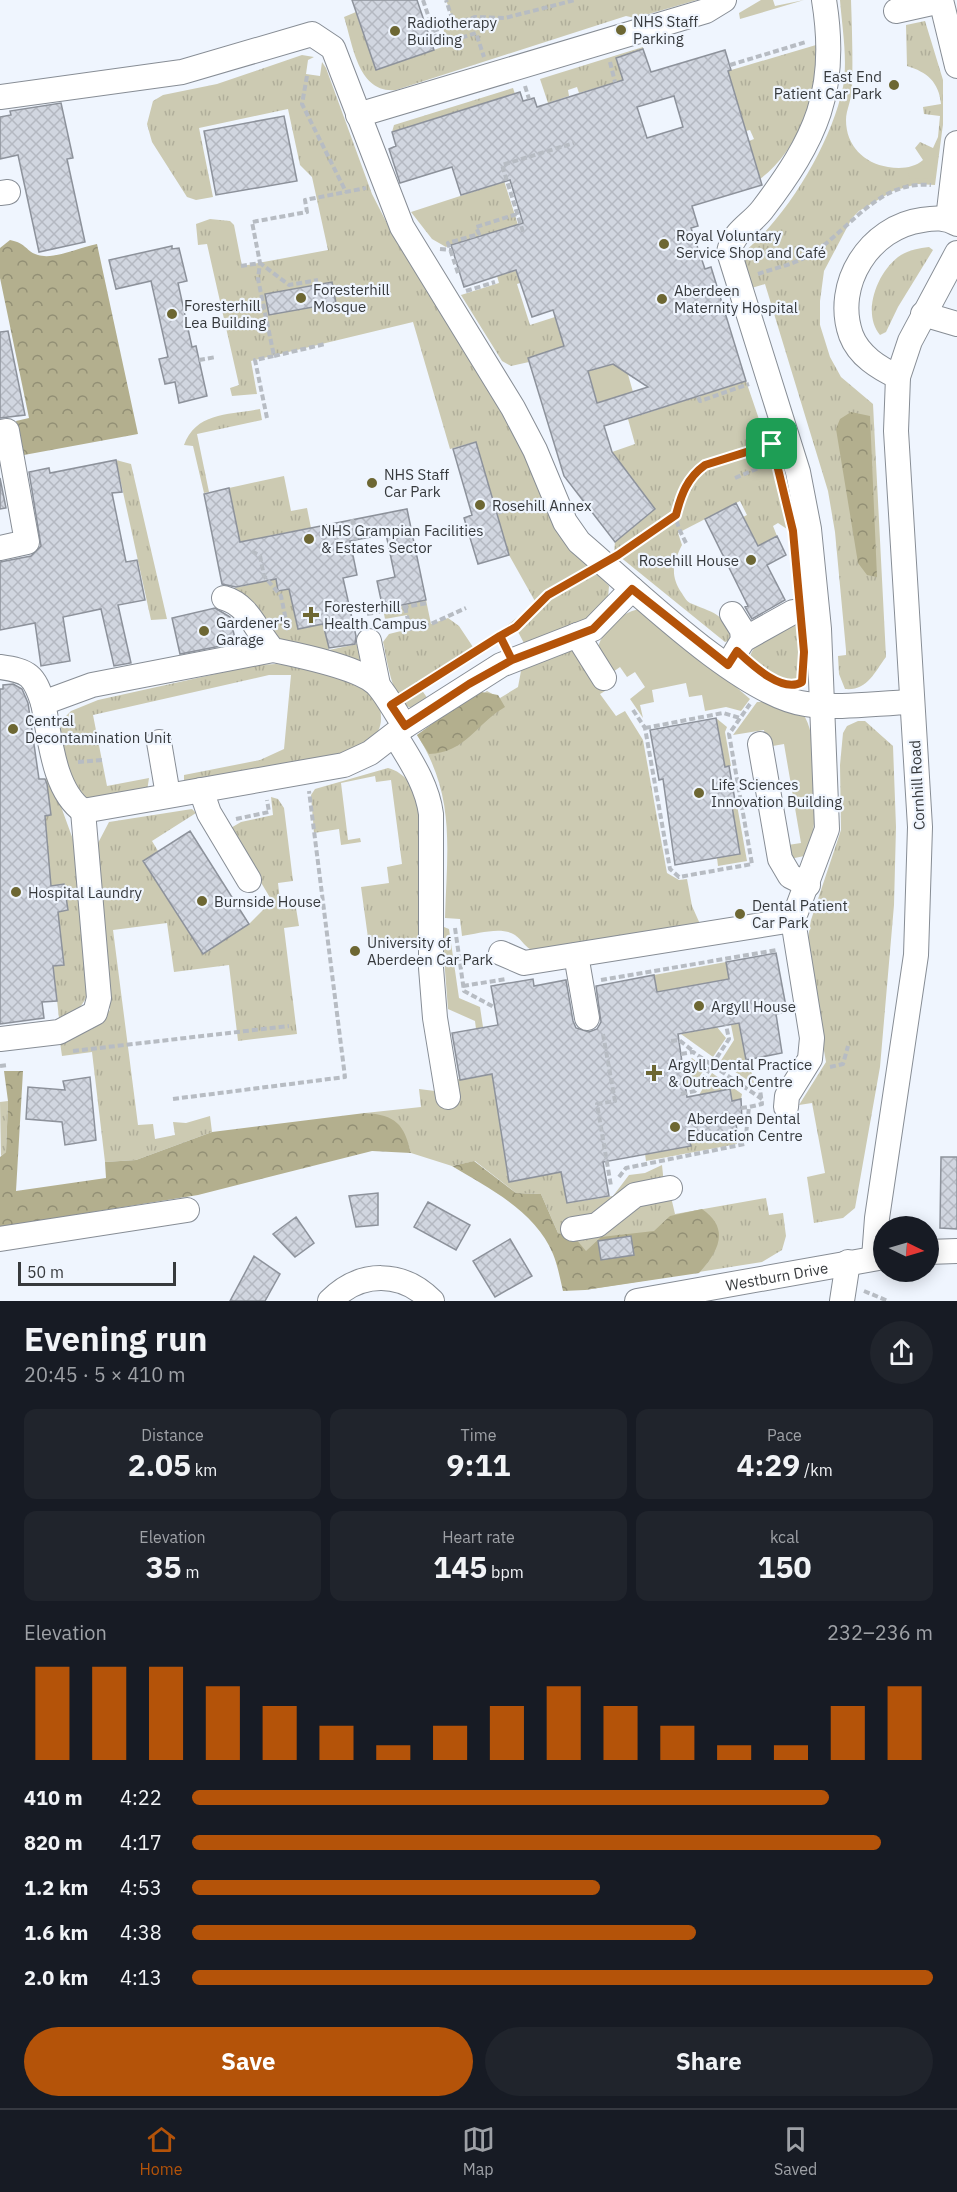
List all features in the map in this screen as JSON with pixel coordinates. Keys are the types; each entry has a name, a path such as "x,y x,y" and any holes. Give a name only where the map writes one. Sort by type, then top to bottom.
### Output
{"street":[{"path":"358,116 706,11 724,0"},
{"path":"786,1107 792,1088 810,1059 812,1038 788,921 793,879 827,829 824,705 809,529 798,472 729,252 731,240 760,212 796,162 818,118 830,58 824,0"},
{"path":"896,11 941,1 957,66"},
{"path":"0,97 182,72 312,34 333,48 402,227 513,408 535,450 565,522 579,542 632,589 728,665 775,695 804,704 912,702"},
{"path":"898,377 868,360 851,334 848,295 853,273 863,254 877,238 912,222 953,222 952,187 957,143"},
{"name":"Cornhill Road","path":"877,1216 916,955 920,826 896,431 898,377 910,341 957,253"},
{"path":"923,314 957,324"},
{"path":"0,432 7,431 27,542 0,548"},
{"path":"0,667 17,670 31,676 36,683 63,785 72,804 83,811 344,765 370,753 469,684 512,660 593,629 632,589"},
{"path":"224,598 237,602 245,610 273,650"},
{"path":"728,665 743,640 793,612"},
{"path":"732,614 742,630 743,640"},
{"path":"577,635 604,678"},
{"path":"369,641 378,685 391,705 429,799 435,1073 448,1097"},
{"path":"42,703 92,685 273,650 310,657 360,675 378,685"},
{"path":"159,741 168,795"},
{"path":"760,744 780,859 793,879"},
{"path":"201,790 209,813 249,880"},
{"path":"0,1039 55,1032 95,1013 99,998 83,811"},
{"path":"501,953 524,963 788,921"},
{"path":"576,955 594,1022"},
{"path":"573,1230 597,1225 634,1195 670,1188"},
{"path":"0,1239 187,1210"},
{"path":"939,1252 957,1251"},
{"name":"Westburn Drive","path":"636,1301 873,1258"},
{"path":"842,1301 848,1262"},
{"path":"330,1301 349,1286 366,1280 387,1278 414,1285 432,1301"}],"path":[{"path":"423,0 438,45 476,33 490,75"},
{"path":"446,0 454,24"},
{"path":"433,31 475,17 505,18 575,0"},
{"path":"730,65 811,40"},
{"path":"307,76 302,104 346,192"},
{"path":"523,232 502,165 574,143"},
{"path":"758,274 810,255 859,212 894,191 917,184 952,187"},
{"path":"274,356 258,279 260,263 252,222 307,212 305,200 358,190"},
{"path":"495,282 463,291 448,243 479,234 477,227 517,214"},
{"path":"699,253 710,250 713,259"},
{"path":"241,266 260,263 289,285 318,280"},
{"path":"267,418 255,360 325,344"},
{"path":"199,360 216,357"},
{"path":"698,397 700,400 752,383 755,393"},
{"path":"686,543 676,515 681,495 688,481 705,465 772,444"},
{"path":"735,478 777,461 774,453"},
{"path":"498,513 552,491"},
{"path":"391,705 516,627 548,595 604,563 676,515"},
{"path":"352,519 356,540"},
{"path":"252,551 260,556 264,576 281,596 288,630"},
{"path":"368,614 427,603"},
{"path":"405,607 410,629 431,624 466,608"},
{"path":"500,636 512,660"},
{"path":"633,711 645,728 670,869 679,877 752,864 729,734 741,717 723,713 645,728"},
{"path":"173,1099 345,1077 307,773"},
{"path":"219,828 240,817 269,812 264,778"},
{"path":"432,921 454,921 464,991 494,1007"},
{"path":"593,982 786,948 788,921"},
{"path":"594,1022 615,1101 597,1104 612,1187 626,1168 745,1144 749,1107"},
{"path":"681,1094 695,1091 729,1039 726,1025"},
{"path":"55,1032 57,1053 289,1026"},
{"path":"671,1041 679,1040 693,1052 762,1098"},
{"path":"681,1054 693,1052"},
{"path":"0,1066 8,1065"},
{"path":"741,1108 762,1104 759,1082 775,1079"}],"green space":[{"path":"446,0 697,0 635,18 626,16 396,90 383,89 373,84 359,66 344,17 356,12 376,70 448,45 443,28 454,23"},
{"path":"761,0 773,0 775,6 804,0 740,19 739,13"},
{"path":"840,0 851,0 852,88 846,116 847,129 853,145 864,157 871,162 888,167 911,166 923,160 915,148 920,142 933,148 938,137 940,116 924,114 923,107 941,104 940,96 931,79 907,66 906,25 925,21 943,80 943,124 935,185 917,184 893,191 859,211 852,218 824,271 820,325 830,357 841,377 873,404 886,657 869,680 853,689 845,689 839,674 838,656 846,655 846,650 835,532 828,491 765,284 745,290 739,256 756,241 789,202 817,156 828,132 837,109 844,77 845,55"},
{"path":"816,45 814,82 804,119 786,152 760,179 749,141 754,139 750,130 746,131 728,71"},
{"path":"643,47 643,49 616,58 623,80 579,93 577,87 568,90 569,96 548,103 540,79"},
{"path":"302,55 314,57 308,60 306,74 320,76 322,62 326,68 372,194 396,241 490,391 525,452 545,507 559,532 609,586 608,598 596,616 525,645 516,628 509,631 505,627 536,603 509,555 475,442 450,449 413,322 251,361 257,394 232,396 230,388 239,385 207,244 198,245 196,224 210,219 230,221 234,225 242,266 328,250 312,177 300,165 288,109 199,128 213,197 196,200 187,197 152,142 147,124 153,101 163,95 217,84"},
{"path":"513,88 515,94 392,132 394,125"},
{"path":"932,157 935,165 933,178 910,179 908,173"},
{"path":"500,168 518,225 446,247 432,239 411,212 494,185"},
{"path":"10,240 20,243 34,254 44,256 59,255 97,244 138,434 24,455 16,421 29,418 0,278 0,248"},
{"path":"929,247 933,250 898,307 886,332 880,335 872,315 872,304 879,281 885,271 901,255"},
{"path":"526,268 541,276 517,284 530,325 555,317 564,346 528,358 529,362 511,366 502,361 461,295 499,283 497,276"},
{"path":"590,348 627,371 633,392 597,403 588,371 596,369"},
{"path":"746,381 766,440 790,531 778,523 773,526 777,536 758,546 743,517 747,515 740,501 678,533 682,545 674,569 675,580 687,601 717,615 726,624 732,640 725,642 614,552 615,542 655,509 612,452 635,444 628,419"},
{"path":"260,409 262,420 197,434 209,492 204,493 193,446 184,445 189,434 197,426 215,417"},
{"path":"851,412 870,416 877,577 867,575 858,563 836,429 840,419"},
{"path":"116,460 131,464 167,619 151,620"},
{"path":"284,476 291,511 307,508 311,528 268,536 244,564 229,488"},
{"path":"274,569 278,591 317,583 321,605 294,611 298,629 324,624 329,650 357,644 361,665 278,641 224,590 249,585 247,575"},
{"path":"426,600 431,624 448,618 459,626 475,650 419,686 430,702 416,708 408,707 402,701 392,682 383,642 389,634 409,629 407,615 385,619 383,609"},
{"path":"639,609 658,620 750,699 741,711 726,707 705,711 702,695 689,697 686,683 652,690 654,702 640,705 643,718 630,699 645,687 635,672 627,677 620,667 610,674 598,647 604,634 619,618"},
{"path":"801,616 804,678 799,685 782,683 749,662 751,654 755,646 769,634"},
{"path":"570,649 585,660 605,691 600,694 616,716 625,711 643,740 667,873 679,880 687,879 692,906 700,924 533,951 509,932 482,932 462,936 460,919 445,918 447,846 444,802 438,780 417,735 487,691 500,698 518,687 521,671 525,666"},
{"path":"276,664 326,675 364,690 375,698 381,711 381,717 375,736 345,753 184,781 184,775 260,760 284,749 291,675 269,675 93,715 107,786 149,778 147,791 93,802 78,798 57,731 60,722 71,711 98,700 256,665"},
{"path":"476,691 498,695 505,707 461,743 441,752 429,754 417,735"},
{"path":"757,702 765,702 803,714 809,726 813,742 816,783 814,825 809,855 790,859 788,845 801,843 784,744 767,747 764,730 733,735"},
{"path":"716,718 727,727 725,732 731,766 725,767"},
{"path":"858,721 865,721 893,746 896,827 894,905 880,1067 855,1208 843,1218 814,1223 807,1177 825,1173 812,1103 799,1105 826,1062 806,950 811,920 841,830 840,765 843,733 847,726"},
{"path":"388,768 404,777 421,802 422,938 369,945 361,887 389,883 387,867 402,864 391,780 376,782 375,776 341,783 348,840 360,838 361,842 341,845 339,829 314,833 311,795 315,789"},
{"path":"46,778 51,779 75,845 87,996 76,1011 59,1018 53,966 64,965 57,912 68,910 64,885 51,886 45,816 51,815"},
{"path":"271,797 278,799 284,808 293,881 278,883 281,909 296,908 299,926 284,928 297,1034 238,1041 229,965 174,972 167,923 113,930 138,1125 153,1124 155,1139 175,1135 173,1122 186,1123 210,1116 212,1132 136,1160 105,1162 92,1052 62,1056 60,1042 92,1029 110,1010 97,845 109,822 192,809 196,813 152,841 158,851 144,861 203,954 249,924 272,901 229,829 241,822 273,815"},
{"path":"737,805 747,861 718,866 717,858 740,854 732,806"},
{"path":"444,927 449,929 459,998 480,1007 483,1027 476,1029 475,1021 448,1009 442,932"},
{"path":"726,962 729,979 641,995 656,988 654,975"},
{"path":"740,1023 754,1083 720,1062 734,1040 731,1025"},
{"path":"717,1027 726,1038 713,1057 681,1034"},
{"path":"692,1058 705,1068 693,1087 686,1088 683,1068"},
{"path":"492,1070 510,1182 561,1172 568,1203 613,1196 629,1175 645,1173 662,1165 664,1184 635,1203 671,1197 675,1214 766,1198 769,1215 783,1213 786,1236 782,1250 762,1262 585,1290 575,1238 558,1233 541,1194 516,1193 475,1161 452,1166 411,1153 405,1137 396,1125 382,1117 365,1113 421,1107 419,1089 435,1091 439,1106 459,1103 455,1080"},
{"path":"4,1071 23,1071 16,1191 106,1178 105,1162 136,1160 212,1132 365,1113 384,1116 397,1123 402,1128 411,1153 372,1151 198,1195 0,1227 0,1157 6,1152 8,1101"},
{"path":"712,1073 742,1094 741,1099 732,1101 730,1089 699,1095"},
{"path":"8,1101 6,1152 1,1156 0,1102"},
{"path":"737,1131 737,1144 646,1161 645,1154 690,1146 689,1140"},
{"path":"474,1161 516,1193 541,1194 558,1233 575,1238 586,1251 601,1237 654,1231 670,1216 702,1209 716,1224 719,1233 716,1249 699,1273 585,1290 563,1291 553,1254 535,1226 510,1202 452,1166"}],"building":[{"name":"Radiotherapy Building","path":"352,0 417,0 434,50 376,70"},
{"name":"Aberdeen Maternity Hospital","path":"643,49 651,72 725,50 731,70 728,71 762,185 692,206 698,226 691,228 705,269 711,267 746,381 604,426 612,452 655,509 615,542 564,476 528,358 564,346 553,310 532,317 516,270 464,287 451,245 523,223 510,180 461,195 452,167 400,183 389,149 396,146 392,132 520,92 523,101 534,98 537,107 623,80 616,58","holes":["674,96 683,127 647,138 637,107","613,364 648,387 597,403 588,371"]},
{"path":"61,103 73,158 67,159 85,242 39,252 18,155 0,159 0,117 11,115 10,111"},
{"path":"284,116 297,181 216,195 204,131"},
{"name":"Foresterhill Lea Building","path":"172,246 172,249 179,248 187,281 178,283 192,347 196,346 207,396 179,403 175,382 165,384 159,359 168,357 151,281 116,289 109,260"},
{"name":"Foresterhill Mosque","path":"332,282 336,303 269,315 265,294"},
{"path":"8,331 25,415 0,418 0,332"},
{"name":"Rosehill Annex","path":"476,442 509,555 478,564 464,518 472,515 453,449"},
{"path":"116,460 122,492 112,493 126,562 137,560 145,600 118,605 131,663 114,666 101,609 63,617 70,661 41,666 35,623 0,630 0,562 31,556 41,546 29,472 49,468 50,473"},
{"path":"0,478 6,508 0,509"},
{"path":"229,488 240,542 407,509 426,600 383,609 377,581 395,577 386,534 350,541 357,575 343,578 356,636 355,644 329,648 323,624 298,629 289,589 278,591 276,579 236,587 222,584 204,494"},
{"name":"Rosehill House","path":"736,503 758,546 777,536 786,555 767,565 785,600 752,619 745,607 748,606 705,519"},
{"name":"Gardener's Garage","path":"215,608 230,617 236,643 180,654 172,618"},
{"name":"Hospital Laundry","path":"13,684 22,689 28,703 39,779 45,779 47,784 51,815 45,816 51,886 64,884 68,910 58,912 64,965 53,966 57,1001 42,1002 44,1018 0,1024 0,689 3,689 3,685"},
{"name":"Life Sciences Innovation Building","path":"716,718 725,767 729,766 736,806 732,806 740,854 675,865 663,779 659,780 650,730"},
{"name":"Burnside House","path":"190,831 249,924 203,954 143,861"},
{"path":"776,953 787,1012 776,1014 782,1053 746,1060 739,1023 678,1034 687,1097 730,1089 732,1101 741,1099 742,1121 736,1123 737,1131 689,1140 691,1146 603,1162 609,1196 567,1203 561,1172 509,1182 492,1074 460,1080 452,1033 498,1025 491,986 533,979 534,986 566,980 576,1028 589,1032 597,1029 601,1022 596,986 654,975 657,992 729,979 726,962"},
{"path":"90,1077 96,1140 65,1145 62,1122 26,1119 28,1087 65,1090 63,1081"},
{"path":"941,1157 957,1157 957,1229 940,1228"},
{"path":"378,1193 378,1225 356,1227 349,1196"},
{"path":"428,1202 470,1225 456,1250 414,1227"},
{"path":"296,1217 314,1243 295,1257 273,1234"},
{"path":"631,1236 634,1255 601,1260 598,1241"},
{"path":"510,1239 532,1276 495,1297 473,1261"},
{"path":"254,1256 280,1274 265,1301 230,1301"}],"place":[{"name":"NHS Staff Parking","path":"621,30"},
{"name":"Radiotherapy Building","path":"395,31"},
{"name":"East End Patient Car Park","path":"894,85"},
{"name":"Royal Voluntary Service Shop and Café","path":"664,244"},
{"name":"Foresterhill Mosque","path":"301,298"},
{"name":"Aberdeen Maternity Hospital","path":"662,299"},
{"name":"Foresterhill Lea Building","path":"172,314"},
{"name":"NHS Staff Car Park","path":"372,483"},
{"name":"Rosehill Annex","path":"480,505"},
{"name":"NHS Grampian Facilities & Estates Sector","path":"309,539"},
{"name":"Rosehill House","path":"751,560"},
{"name":"Foresterhill Health Campus","path":"311,615"},
{"name":"Gardener's Garage","path":"204,631"},
{"name":"Central Decontamination Unit","path":"13,729"},
{"name":"Life Sciences Innovation Building","path":"699,793"},
{"name":"Hospital Laundry","path":"16,892"},
{"name":"Burnside House","path":"202,901"},
{"name":"Dental Patient Car Park","path":"740,914"},
{"name":"University of Aberdeen Car Park","path":"355,951"},
{"name":"Argyll House","path":"699,1006"},
{"name":"Argyll Dental Practice & Outreach Centre","path":"654,1073"},
{"name":"Aberdeen Dental Education Centre","path":"675,1127"}],"route":[{"path":"772,444 705,465 697,471 688,481 681,495 676,515 618,555 548,595 516,627 500,636 512,660 469,684 405,726 391,705 475,650 500,636 509,654 512,660 593,629 632,589 728,665 737,651 759,670 782,683 799,685 804,678 804,652 793,531 772,444"}]}
